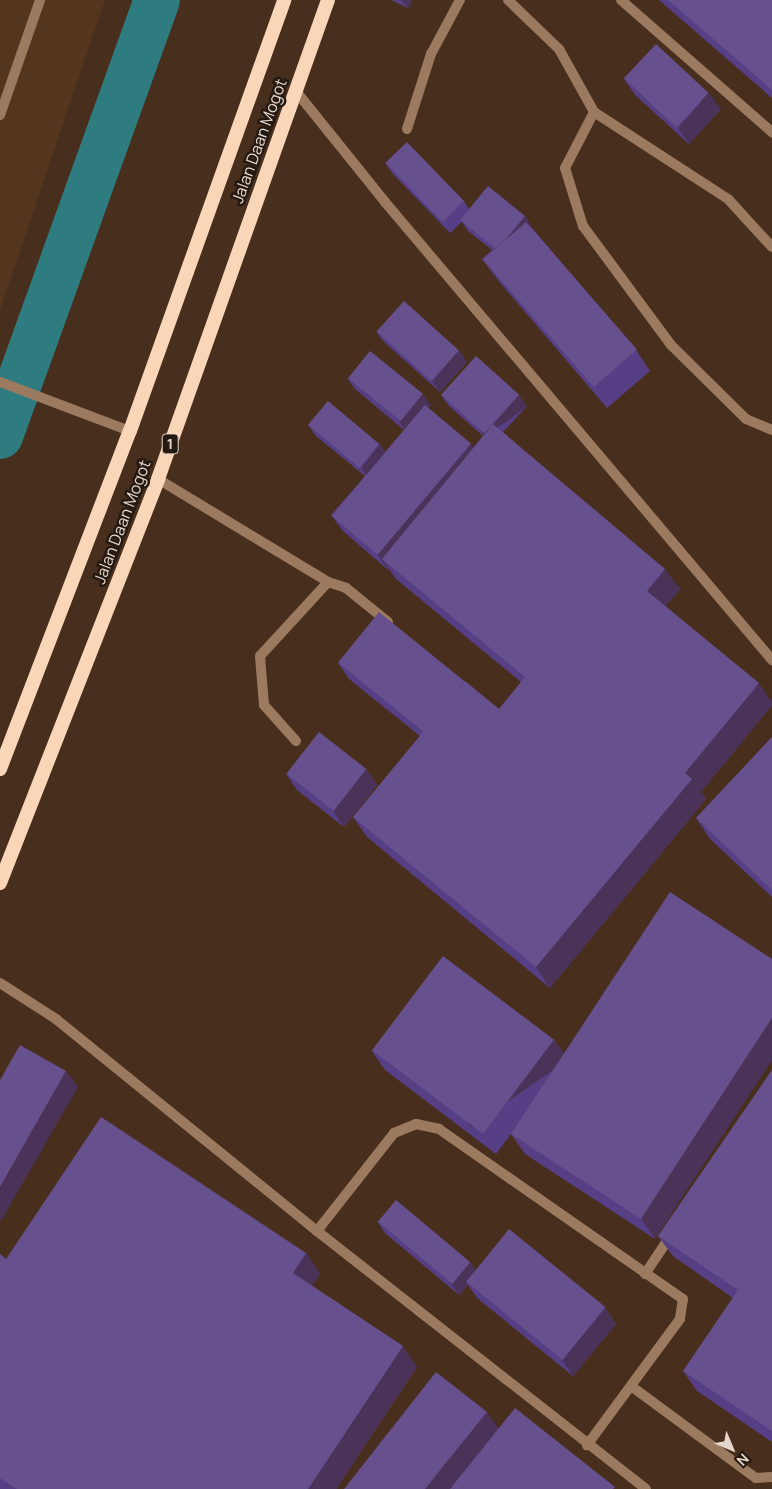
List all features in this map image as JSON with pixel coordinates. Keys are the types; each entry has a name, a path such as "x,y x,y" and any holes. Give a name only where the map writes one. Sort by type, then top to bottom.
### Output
{"highway":[{"name":"Jalan Daan Mogot","path":"0,769 130,431 284,0"},
{"name":"Jalan Daan Mogot","path":"0,884 158,479 328,0"}],"street":[{"path":"0,115 40,0"},
{"path":"407,129 431,54 460,0"},
{"path":"508,0 559,49 594,112 728,199 772,247"},
{"path":"621,0 772,132"},
{"path":"295,90 385,202 772,660"},
{"path":"594,112 565,168 583,226 671,345 746,419 772,430"},
{"path":"0,382 130,431"},
{"path":"158,479 328,582 346,588 399,630"},
{"path":"296,741 264,705 260,656 328,582"},
{"path":"0,983 56,1019 317,1231 587,1445 646,1489"},
{"path":"317,1231 394,1133 416,1124 439,1128 683,1299 680,1319 587,1445"},
{"path":"645,1274 678,1224"},
{"path":"631,1386 756,1478 772,1477"}],"shaded area":[{"path":"0,0 105,0 0,310"}],"building":[{"path":"668,0 772,0 772,90"},
{"path":"656,44 709,93 677,127 624,78"},
{"path":"407,142 464,201 442,222 385,163"},
{"path":"488,186 525,216 507,238 495,248 460,220"},
{"path":"526,222 637,350 594,387 483,259"},
{"path":"404,301 459,351 432,381 377,331"},
{"path":"370,351 423,394 401,421 348,378"},
{"path":"476,356 519,395 484,433 441,395"},
{"path":"328,401 379,444 359,468 308,425"},
{"path":"425,405 471,444 378,555 332,516"},
{"path":"493,424 665,569 647,591 759,683 685,773 692,779 536,967 353,817 465,681 499,709 525,677 382,559"},
{"path":"379,612 464,681 424,732 338,663"},
{"path":"319,732 366,769 334,811 286,774"},
{"path":"772,737 772,890 696,818"},
{"path":"670,892 772,959 772,1018 641,1219 511,1134"},
{"path":"443,956 554,1040 483,1134 372,1050"},
{"path":"20,1045 66,1071 0,1187 0,1080"},
{"path":"772,1070 772,1431 683,1371 738,1290 658,1236"},
{"path":"101,1117 306,1253 293,1273 403,1346 308,1489 17,1489 0,1478 0,1254 6,1259"},
{"path":"396,1200 470,1262 452,1284 378,1221"},
{"path":"509,1229 605,1307 563,1360 466,1282"},
{"path":"436,1372 487,1412 425,1489 344,1489"},
{"path":"515,1408 615,1487 613,1489 450,1489"}],"waterway":[{"path":"0,436 157,0"}]}
